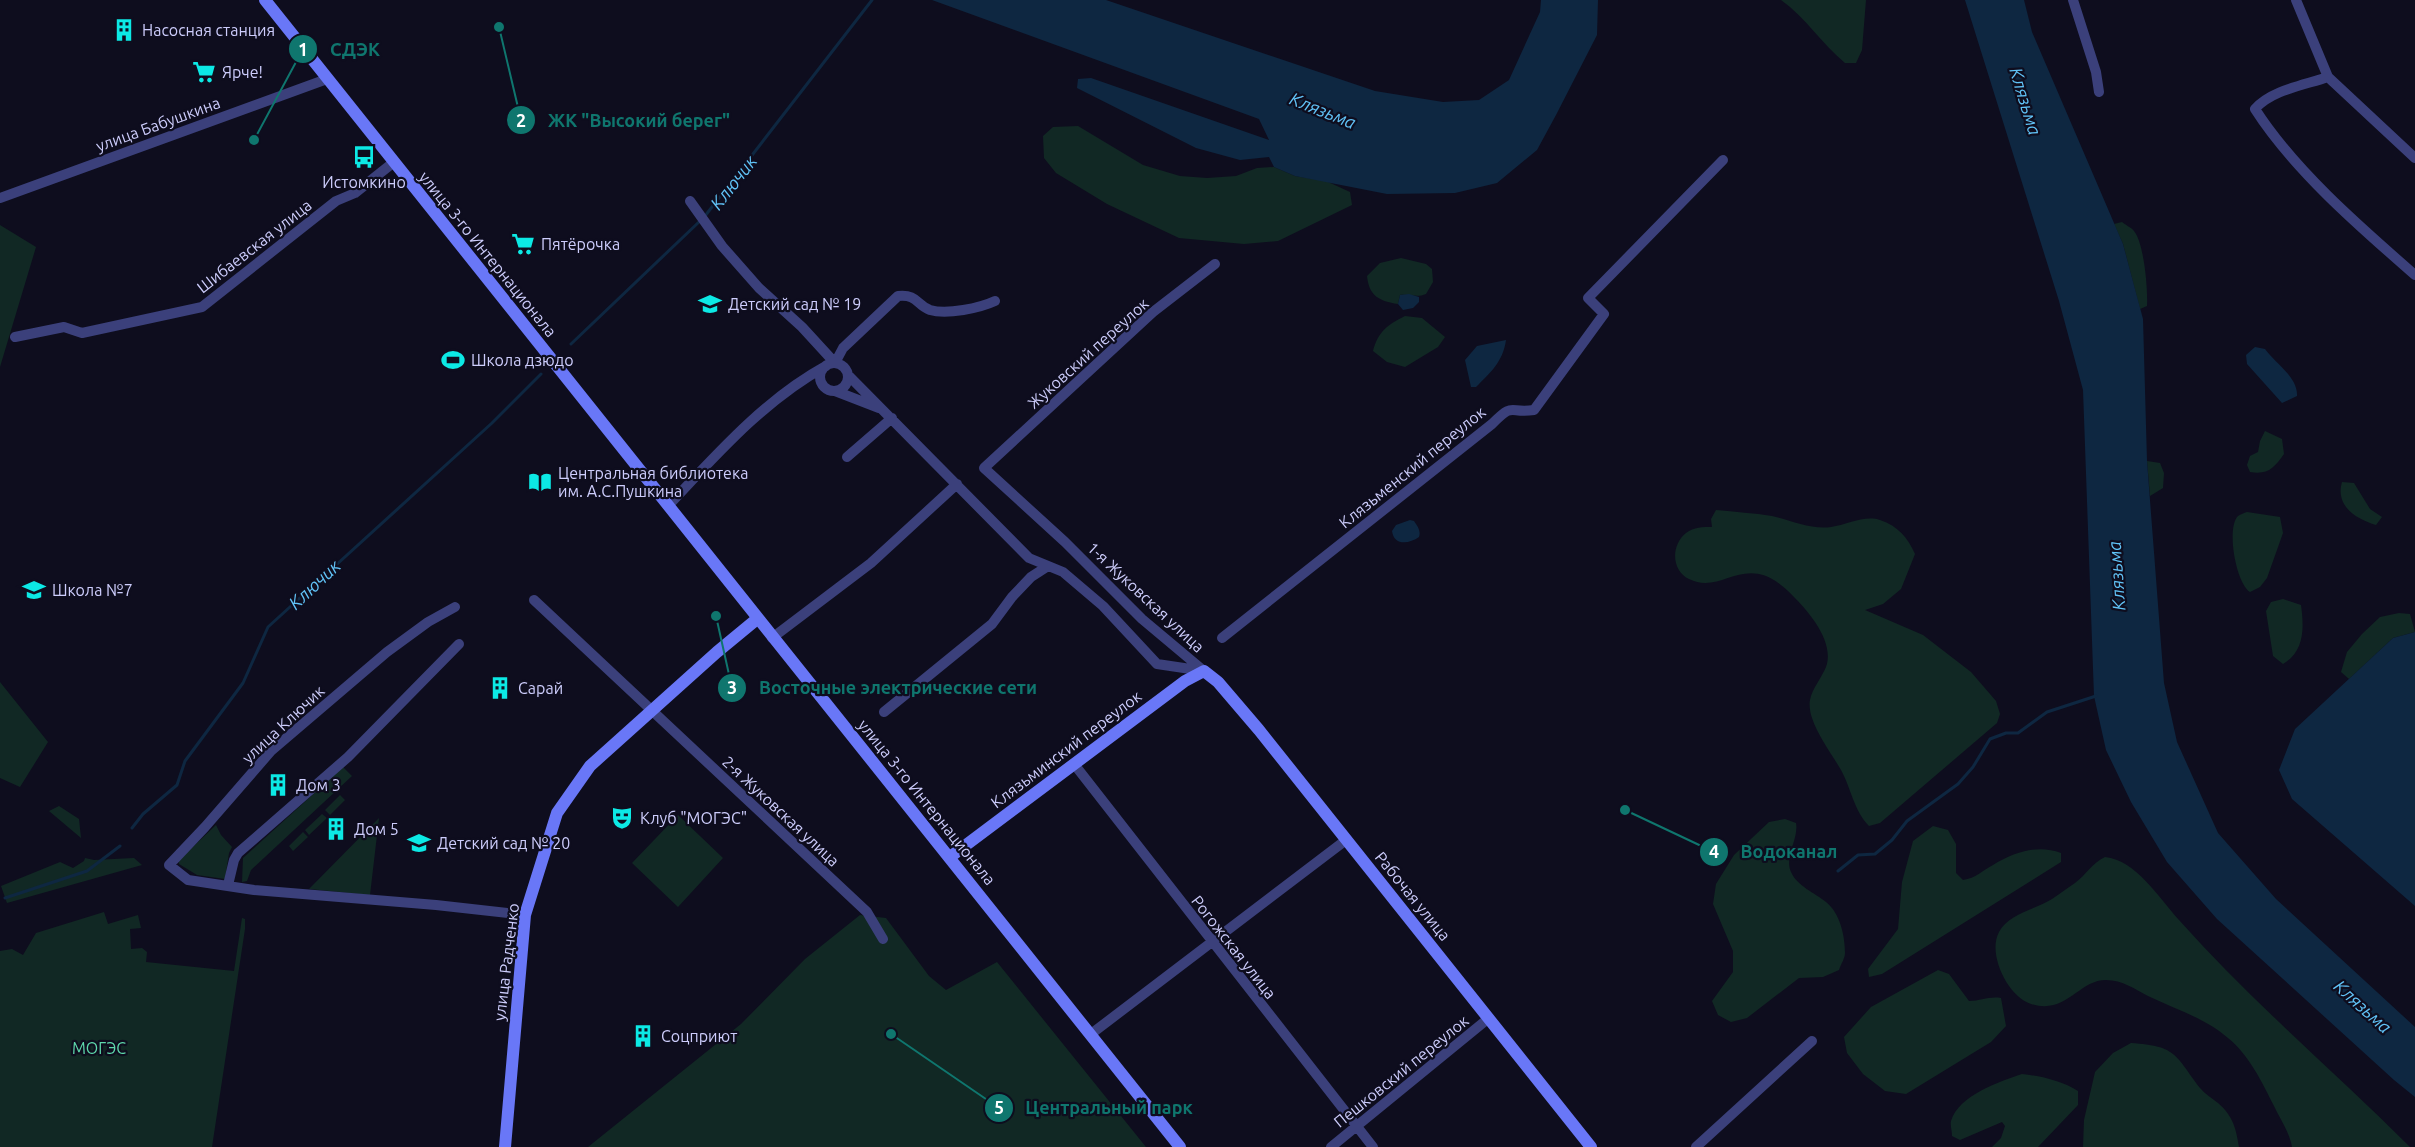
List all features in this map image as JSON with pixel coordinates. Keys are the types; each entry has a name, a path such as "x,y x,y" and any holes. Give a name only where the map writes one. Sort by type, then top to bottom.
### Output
{"main road":[{"name":"улица 3-го Интернационала","path":"265,0 1180,1147"},
{"name":"улица Радченко","path":"505,1147 525,915 556,813 590,766 757,619"},
{"name":"Клязьминский переулок","path":"950,857 1185,681 1204,671"},
{"name":"Рабочая улица","path":"1204,671 1218,682 1592,1147"}],"street":[{"path":"2073,0 2096,72 2099,92"},
{"path":"2296,0 2328,77 2415,158"},
{"path":"2328,77 2272,96 2261,102 2255,109 2287,151 2376,241 2415,275"},
{"name":"улица Бабушкина","path":"0,198 327,79"},
{"name":"Клязьменский переулок","path":"1222,638 1492,424 1505,411 1513,408 1525,411 1534,410 1604,314 1588,298 1723,160"},
{"name":"Шибаевская улица","path":"15,337 64,327 82,333 202,307 336,201 355,193 394,162"},
{"path":"690,201 722,246 759,288 802,327 830,364"},
{"name":"Жуковский переулок","path":"984,468 1153,312 1215,264"},
{"path":"847,457 888,414 825,387 822,383 821,374 843,348 898,296 907,295 916,298 929,310 943,311 966,309 995,301"},
{"path":"668,506 746,426 802,380 830,364 844,366 848,375 846,384 835,391"},
{"name":"1-я Жуковская улица","path":"848,375 1029,558 1063,572 1103,606 1157,664 1204,671"},
{"path":"802,380 822,383"},
{"name":"1-я Жуковская улица","path":"984,468 1065,542 1142,619 1204,671"},
{"path":"772,638 870,563 957,484"},
{"path":"884,712 992,624 1012,597 1031,577 1048,566"},
{"name":"2-я Жуковская улица","path":"534,600 867,912 883,939"},
{"name":"улица Ключик","path":"455,607 428,622 387,652 271,751 206,827 169,865 188,880 254,890 525,915"},
{"path":"228,885 238,853 348,757 459,644"},
{"name":"Рогожская улица","path":"1074,764 1210,942 1373,1147"},
{"path":"1091,1034 1346,840"},
{"name":"Пешковский переулок","path":"1331,1147 1489,1018"},
{"path":"1696,1147 1812,1041"}],"green space":[{"path":"1781,0 1866,0 1862,50 1856,63 1845,63"},
{"path":"1078,126 1143,165 1180,176 1207,178 1236,176 1257,168 1274,167 1295,176 1326,181 1350,192 1352,205 1278,241 1244,244 1179,238 1107,204 1056,173 1044,158 1043,136 1053,127"},
{"path":"2122,222 2134,231 2143,256 2147,306 2140,309 2123,244 2114,224"},
{"path":"0,225 36,247 0,367"},
{"path":"1401,258 1426,264 1432,269 1433,282 1426,294 1400,295 1398,304 1376,296 1370,288 1367,276 1380,263"},
{"path":"1405,316 1422,318 1445,337 1438,347 1405,367 1387,362 1373,351 1384,330"},
{"path":"2265,431 2282,439 2284,454 2270,469 2250,472 2247,465 2250,456 2258,452"},
{"path":"2147,461 2160,463 2164,473 2163,488 2150,496"},
{"path":"2342,482 2354,483 2370,509 2382,517 2376,525 2361,519 2344,505"},
{"path":"1716,510 1772,516 1824,528 1874,519 1897,529 1906,538 1915,554 1901,589 1883,604 1865,610 1923,635 1971,672 1996,701 2000,714 1997,723 1880,823 1869,826 1864,820 1841,770 1821,738 1812,718 1810,700 1826,667 1828,657 1824,638 1806,610 1776,582 1762,575 1749,573 1702,583 1689,579 1679,570 1675,557 1681,538 1692,530 1712,527 1711,519"},
{"path":"2247,512 2280,517 2283,533 2267,578 2260,587 2250,592 2245,587 2237,567 2233,543 2234,522 2238,516"},
{"path":"2283,599 2301,605 2303,622 2296,652 2283,664 2273,656 2266,611 2271,602"},
{"path":"2399,613 2410,614 2415,632 2393,638 2349,679 2341,672 2347,652 2380,617"},
{"path":"0,682 48,742 20,787 0,778"},
{"path":"343,767 352,776 251,870 247,881 242,882 243,858"},
{"path":"340,795 345,800 330,815 325,810"},
{"path":"59,806 79,819 81,838 49,811"},
{"path":"322,814 327,818 309,835 305,830"},
{"path":"678,815 723,858 678,907 632,863"},
{"path":"379,818 370,895 309,889"},
{"path":"1785,819 1796,823 1796,835 1789,860 1791,872 1797,881 1826,902 1835,912 1843,932 1844,957 1839,970 1823,977 1799,978 1747,1018 1731,1022 1718,1015 1712,1001 1733,972 1733,951 1713,904 1716,884 1734,855 1769,822"},
{"path":"216,825 221,835 232,847 225,879 197,875 179,864 179,860"},
{"path":"1933,826 1948,830 1956,844 1956,873 1963,880 1975,876 2009,856 2035,849 2061,853 2061,862 1882,974 1869,977 1868,969 1898,929 1902,882 1913,841"},
{"path":"303,832 308,837 293,851 289,846"},
{"path":"2105,857 2127,865 2137,872 2206,950 2410,1147 2292,1147 2287,1131 2260,1078 2236,1045 2200,1019 2123,983 2112,980 2096,981 2054,1005 2031,1004 2015,993 2002,974 1998,963 1996,941 1999,932 2016,916 2052,899 2075,883 2096,862"},
{"path":"85,858 94,860 134,858 142,865 7,903 1,886 60,862 73,868"},
{"name":"МОГЭС","path":"104,912 108,924 138,915 141,928 130,929 131,949 142,948 147,952 146,962 234,971 242,918 245,919 212,1147 0,1147 0,951 12,949 23,955 36,933"},
{"path":"860,915 886,918 929,976 946,990 997,962 1146,1147 588,1147 741,1024 805,959"},
{"path":"1938,970 1949,974 1969,1001 2001,998 2006,1026 1991,1042 1906,1094 1885,1091 1863,1074 1847,1053 1844,1037 1871,1007"},
{"path":"2131,1043 2158,1047 2173,1054 2202,1090 2227,1113 2235,1128 2239,1147 2083,1147 2084,1120 2095,1072 2113,1053"},
{"path":"2022,1074 2065,1084 2078,1091 2078,1105 2038,1147 1992,1147 2001,1138 2005,1126 2002,1122 1960,1140 1952,1136 1951,1121 1962,1104 1981,1091"}],"water":[{"name":"Клязьма","path":"932,0 1106,0 1375,91 1443,102 1479,100 1509,80 1540,12 1541,0 1598,0 1597,35 1537,150 1497,183 1455,193 1387,194 1295,176 1274,167 1269,157 1240,160 1196,148 1077,88 1078,79 1091,78 1269,140 1259,119"},
{"name":"Клязьма","path":"1965,0 2024,0 2032,32 2123,244 2143,319 2147,461 2164,683 2177,742 2218,833 2276,899 2415,1027 2415,1097 2217,919 2167,862 2131,802 2106,750 2094,696 2083,390 2059,301"},
{"path":"1409,294 1419,297 1419,302 1413,308 1403,310 1398,304 1400,295"},
{"path":"1506,340 1502,355 1495,366 1476,387 1471,387 1465,360 1477,346"},
{"path":"2255,347 2265,349 2290,376 2297,396 2282,403 2247,364 2246,355"},
{"path":"1410,520 1414,521 1418,527 1419,537 1407,542 1399,541 1393,536 1392,531 1396,525"},
{"path":"2415,632 2415,906 2292,799 2279,770 2295,729 2393,638"}],"waterway":[{"name":"Ключик","path":"705,216 872,0"},
{"name":"Ключик","path":"571,344 700,221"},
{"name":"Ключик","path":"132,828 143,814 177,785 185,761 243,683 268,627 492,423 541,374"},
{"path":"1838,871 1858,855 1875,854 1892,840 1907,821 1958,784 1973,767 1990,739 2006,733 2018,733 2047,712 2096,696"},
{"name":"Ключик","path":"5,898 87,871 120,846"}],"place":[{"name":"ЖК \"Высокий берег\"","path":"499,27"},
{"name":"Насосная станция","path":"124,30"},
{"name":"Ярче!","path":"204,72"},
{"name":"СДЭК","path":"254,140"},
{"name":"Истомкино","path":"364,157"},
{"name":"Пятёрочка","path":"523,244"},
{"name":"Детский сад № 19","path":"710,304"},
{"name":"Школа дзюдо","path":"453,360"},
{"name":"Центральная библиотека им. А.С.Пушкина","path":"540,482"},
{"name":"Школа №7","path":"34,590"},
{"name":"Восточные электрические сети","path":"716,616"},
{"name":"Сарай","path":"500,688"},
{"name":"Дом 3","path":"278,785"},
{"name":"Водоканал","path":"1625,810"},
{"name":"Клуб \"МОГЭС\"","path":"622,818"},
{"name":"Дом 5","path":"336,829"},
{"name":"Детский сад № 20","path":"419,843"},
{"name":"Центральный парк","path":"891,1034"},
{"name":"Соцприют","path":"643,1036"}]}
